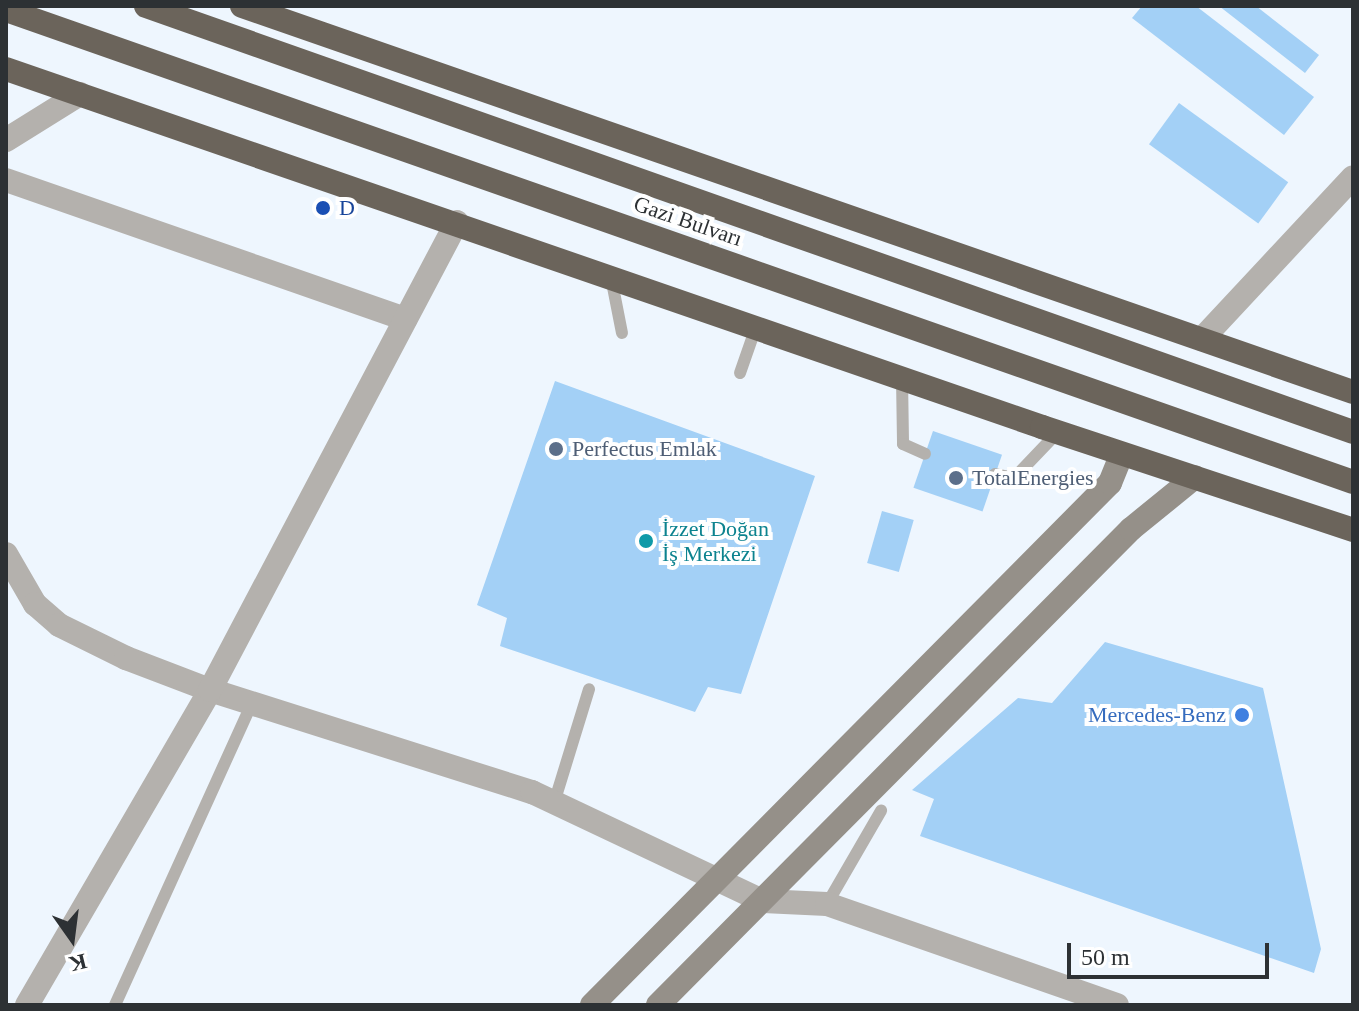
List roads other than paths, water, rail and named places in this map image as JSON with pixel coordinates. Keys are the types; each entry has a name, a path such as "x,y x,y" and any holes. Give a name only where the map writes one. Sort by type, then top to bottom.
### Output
{"highway":[{"name":"Gazi Bulvarı","path":"146,6 1353,432"},
{"path":"242,6 1353,392"},
{"name":"Gazi Bulvarı","path":"6,10 1353,482"},
{"path":"6,69 457,222 1122,454 1353,530"}],"street":[{"path":"6,140 80,94"},
{"path":"1202,339 1353,177"},
{"path":"6,180 406,319"},
{"path":"27,1005 210,690 457,222"},
{"path":"592,1005 1110,483 1122,454"},
{"path":"658,1005 1131,529 1195,477"},
{"path":"10,571 35,604 59,625 126,658 210,690 532,792 763,901 827,904 1117,1005"}],"lane":[{"path":"611,277 622,333"},
{"path":"740,373 756,327"},
{"path":"902,378 903,444 925,454"},
{"path":"995,474 1014,478 1058,432"},
{"path":"554,803 589,689"},
{"path":"115,1005 252,703"},
{"path":"827,904 881,811"}],"place":[{"name":"D","path":"323,208"},
{"name":"Perfectus Emlak","path":"556,449"},
{"name":"TotalEnergies","path":"956,478"},
{"name":"İzzet Doğan İş Merkezi","path":"646,541"},
{"name":"Mercedes-Benz","path":"1242,715"}]}
